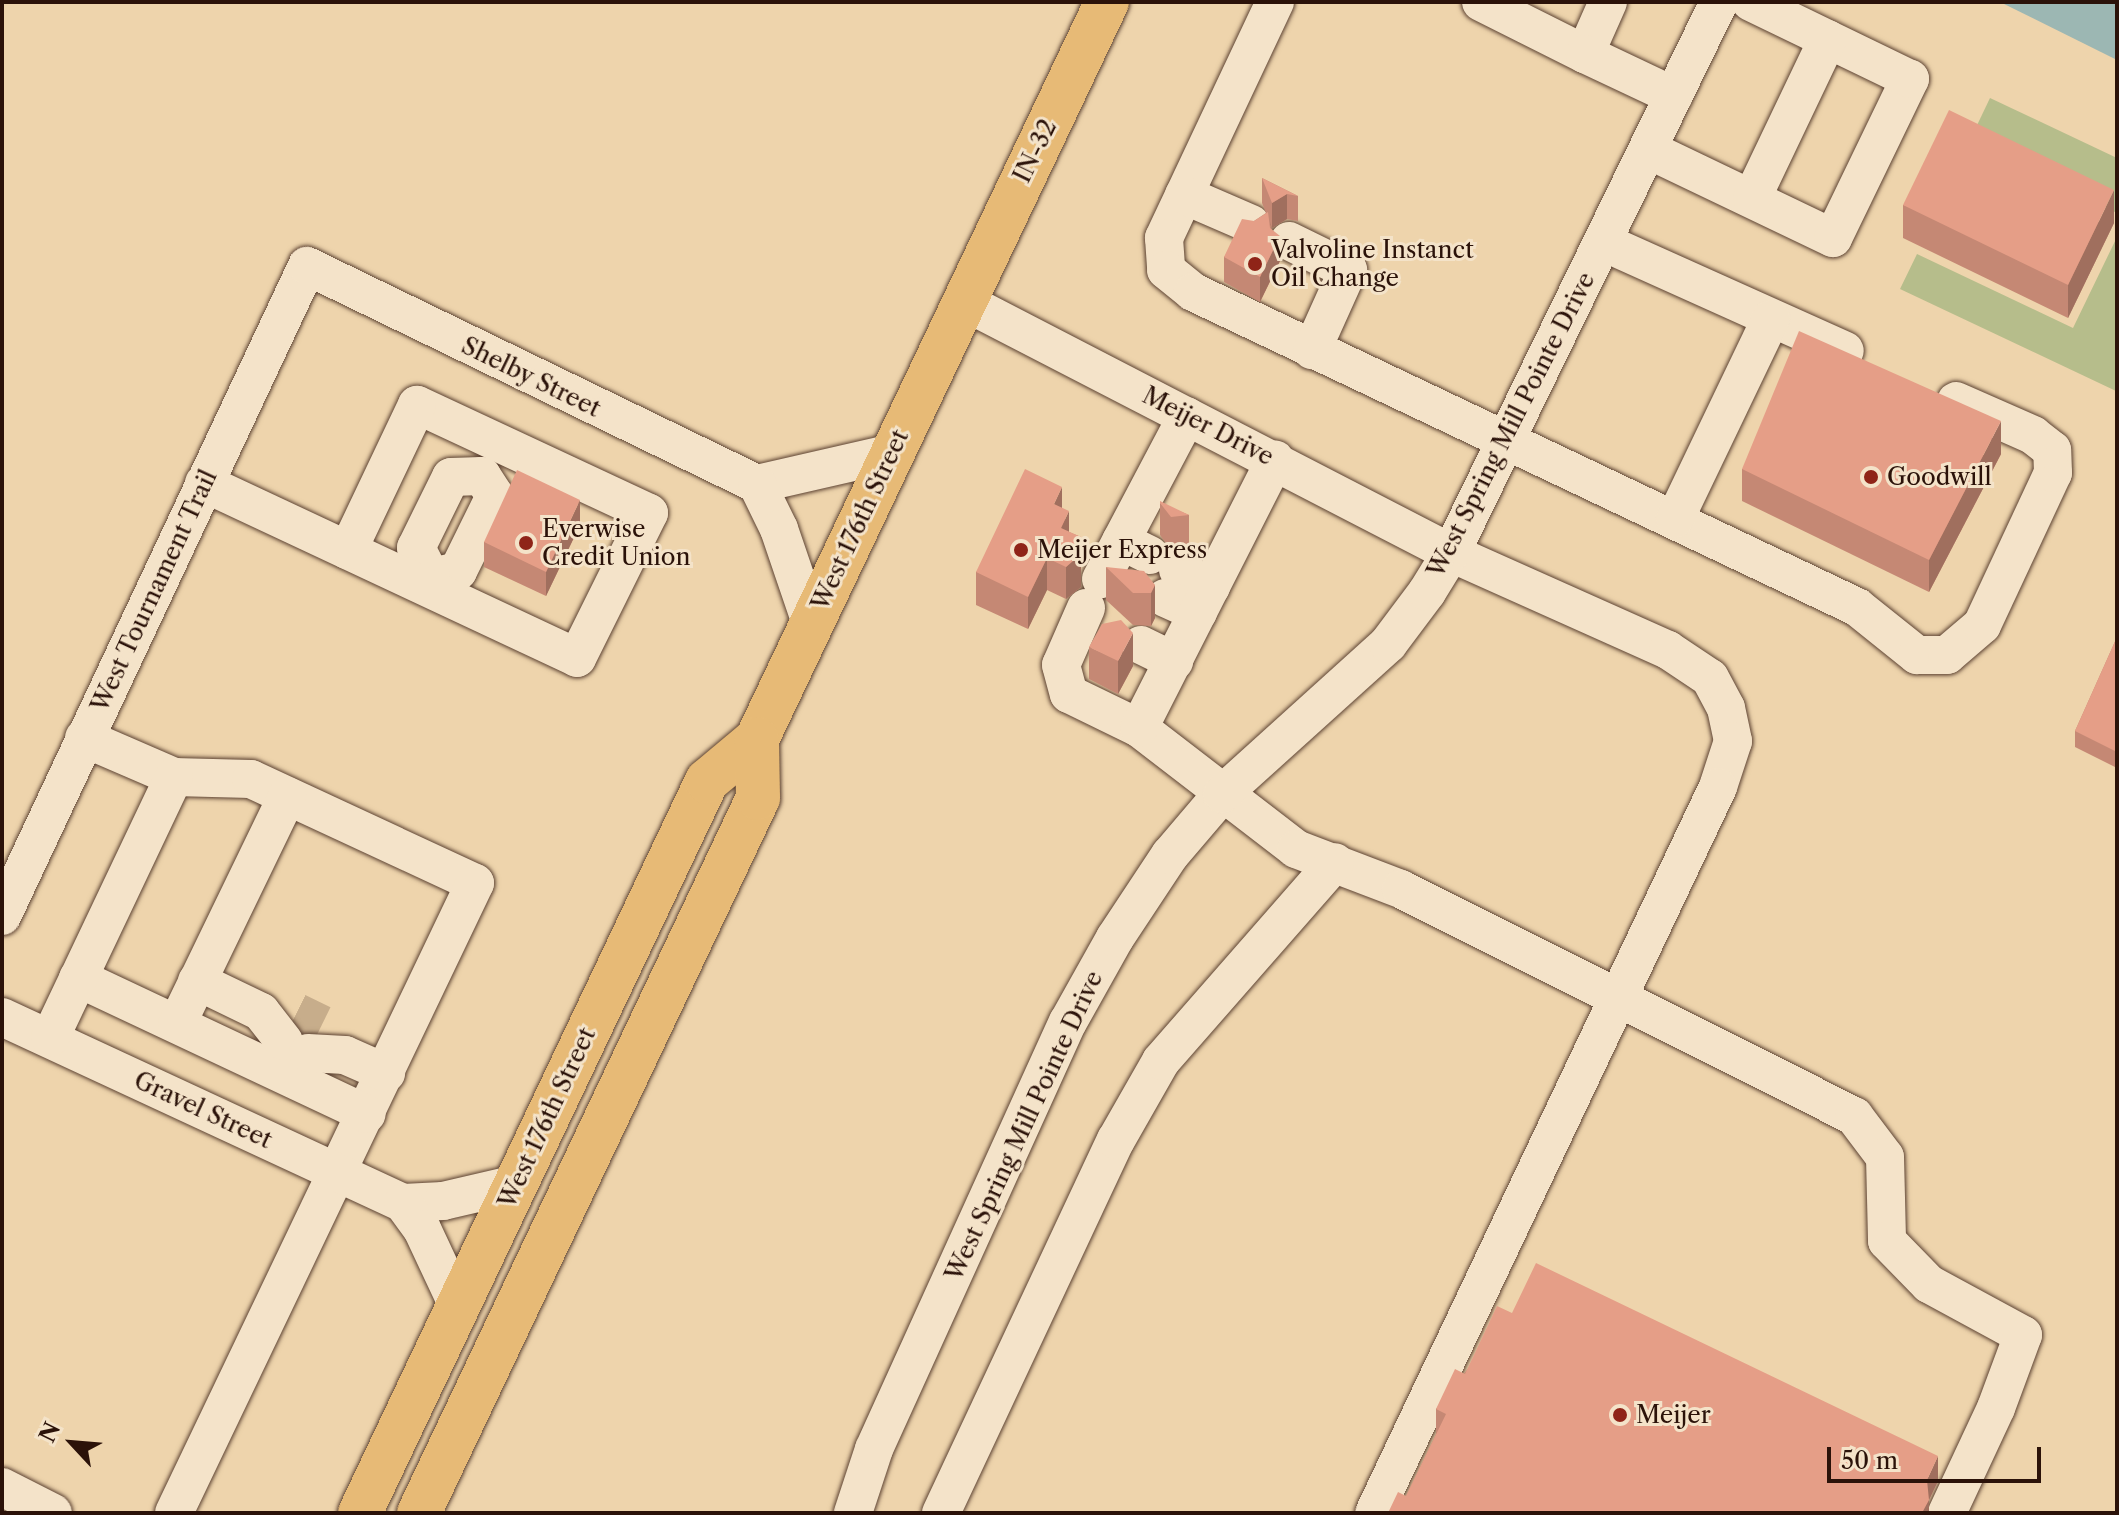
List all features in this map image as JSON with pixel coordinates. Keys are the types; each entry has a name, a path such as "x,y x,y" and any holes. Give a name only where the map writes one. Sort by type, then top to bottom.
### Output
{"main road":[{"name":"IN-32","path":"963,301 1107,2"},
{"name":"West 176th Street","path":"360,1513 707,781 757,739 963,301"},
{"name":"West 176th Street","path":"419,1513 758,798 757,739"}],"street":[{"path":"1275,2 1164,238 1166,270 1193,292 1857,607 1917,655 1947,655 1982,625 2053,473 2052,450 2033,435 1917,383"},
{"path":"1481,2 1674,96"},
{"path":"1585,54 1608,2"},
{"name":"West Spring Mill Pointe Drive","path":"853,1513 874,1449 1068,1022 1170,855 1222,794 1388,644 1451,553 1719,2"},
{"path":"1649,150 1833,238 1910,79 1751,2"},
{"path":"1752,198 1828,39"},
{"path":"1184,195 1251,224"},
{"path":"1289,241 1348,270 1312,350"},
{"path":"1603,242 1873,364"},
{"name":"West Tournament Trail","path":"2,916 307,266"},
{"name":"Shelby Street","path":"307,266 757,484"},
{"name":"Meijer Drive","path":"963,301 1451,553 1668,650 1710,678 1726,708 1733,741 1718,787 1374,1513"},
{"path":"1675,519 1771,319"},
{"path":"204,483 348,550 429,582 577,658 649,513 490,459 417,405 348,550"},
{"path":"1139,728 1135,612 1187,416"},
{"path":"811,623 779,529 757,484 892,453"},
{"path":"429,582 490,459"},
{"path":"1275,460 1135,612 1061,665 1069,694 1139,728 1296,849 1335,862 1619,996 1854,1116 1885,1157 1887,1241 1929,1284 2023,1335 1996,1408 1947,1513"},
{"path":"84,738 174,777 251,779 475,883 174,1513"},
{"path":"50,1038 174,777"},
{"path":"177,1024 287,796"},
{"path":"941,1513 1122,1127 1161,1061 1335,862"},
{"path":"78,978 367,1114"},
{"path":"197,981 386,1073"},
{"name":"Gravel Street","path":"2,1017 403,1203 443,1201 516,1184"},
{"path":"403,1203 422,1229 458,1306"},
{"path":"2,1487 53,1513"}],"green space":[{"path":"1990,98 2117,158 2117,213 1969,142"},
{"path":"2117,237 2116,391 1900,289 1917,254 2073,328"}],"water":[{"path":"2000,2 2117,2 2117,60"}],"building":[{"path":"1949,110 2114,190 2068,285 1903,205"},
{"path":"1262,178 1298,196 1287,194 1272,203"},
{"path":"1268,212 1270,228 1280,236 1260,277 1224,257 1242,219 1254,221"},
{"name":"Goodwill","path":"1799,331 2001,421 1929,560 1742,469"},
{"path":"1025,469 1062,487 1054,504 1069,511 1061,528 1081,537 1081,554 1066,567 1047,558 1028,597 976,572"},
{"name":"Everwise Credit Union","path":"517,470 580,500 546,572 484,542"},
{"path":"1160,501 1189,515 1171,517"},
{"path":"1106,567 1144,571 1155,585 1151,593 1133,593"},
{"path":"1121,620 1133,633 1118,661 1089,647 1102,624"},
{"path":"2117,637 2117,752 2075,731"},
{"name":"Meijer","path":"1536,1263 1938,1456 1927,1480 1929,1500 1922,1513 1388,1513 1398,1492 1406,1496 1446,1414 1436,1409 1455,1369 1465,1374 1497,1306 1512,1313"}],"tunnel":[{"path":"297,1012 322,1024"}],"place":[{"name":"Valvoline Instanct Oil Change","path":"1255,264"},
{"name":"Goodwill","path":"1871,477"},
{"name":"Everwise Credit Union","path":"526,543"},
{"name":"Meijer Express","path":"1021,550"},
{"name":"Meijer","path":"1620,1415"}]}
